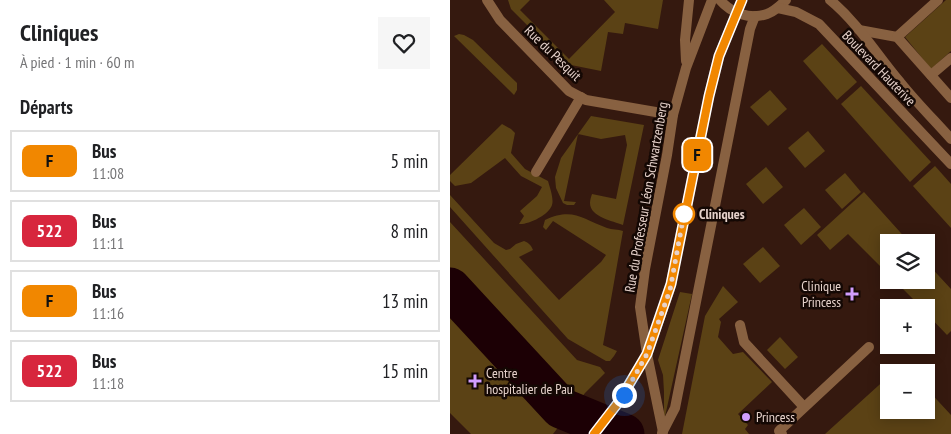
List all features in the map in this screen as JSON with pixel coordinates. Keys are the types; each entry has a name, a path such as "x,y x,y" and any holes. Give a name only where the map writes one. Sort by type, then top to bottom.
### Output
{"street":[{"name":"Rue du Pesquit","path":"487,0 500,20 569,91 586,100 673,115"},
{"path":"686,68 685,40 689,0"},
{"name":"Rue du Professeur Léon Schwartzenberg","path":"662,433 640,306 673,115 686,68 712,0"},
{"path":"720,0 737,13 755,16 767,14 778,8 786,0"},
{"path":"594,434 618,403 647,354 670,290 711,88 719,56 742,0"},
{"name":"Boulevard Hauterive","path":"830,0 838,6 859,30 900,82 951,139"},
{"path":"938,0 897,37 951,98"},
{"name":"Boulevard Hauterive","path":"778,8 796,12 818,24 951,164"},
{"name":"Rue du Professeur Léon Schwartzenberg","path":"662,433 675,408 746,48 755,16"},
{"name":"Boulevard Hauterive","path":"859,30 897,37"},
{"path":"931,75 951,58"},
{"path":"536,172 581,97"},
{"path":"740,325 744,342 804,407"},
{"path":"782,434 779,431 869,347"}],"shaded area":[{"path":"508,0 530,0 520,10 569,59 615,12 604,0 663,0 658,29 625,23 623,34 608,32 601,71 566,64 511,9"},
{"path":"946,0 951,0 951,51 931,69 905,37"},
{"path":"459,34 473,40 517,83 517,90 514,95 454,36"},
{"path":"822,44 857,82 837,100 803,61"},
{"path":"861,86 931,162 910,182 841,104"},
{"path":"770,90 787,109 768,126 750,107"},
{"path":"591,116 644,125 623,225 598,215 591,208 590,203 592,194 616,199 627,145 625,135 601,139 578,134"},
{"path":"502,124 515,133 511,153 525,169 548,181 551,190 552,205 550,209 543,216 528,223 519,224 524,216 520,211 537,196 542,187 521,176 505,158 471,183 455,186 450,181 450,175"},
{"path":"808,131 825,151 805,168 788,148"},
{"path":"578,134 564,201 576,202 574,205 567,205 563,203 556,188 555,177 561,158"},
{"path":"935,166 951,184 951,228 913,186"},
{"path":"766,167 783,187 763,204 746,184"},
{"path":"845,173 861,192 842,209 825,190"},
{"path":"864,192 902,234 880,234 880,266 848,234 830,250 817,235"},
{"path":"450,195 494,243 506,250 524,241 530,244 533,250 519,257 559,300 601,262 606,255 553,221 546,230 543,227 545,220 563,214 570,214 609,229 623,231 603,345 617,351 610,361 606,361 568,339 450,207"},
{"path":"804,208 821,227 801,245 784,225"},
{"path":"450,222 577,360 600,367 605,373 585,393 553,434 471,434 450,413"},
{"path":"763,247 780,266 760,283 743,264"},
{"path":"935,272 951,289 951,331 947,335 935,322 935,299 913,299 903,289 935,289"},
{"path":"723,286 738,302 719,319 721,322 718,337 733,354 743,352 772,382 738,414 748,425 745,429 749,434 682,434 705,316"},
{"path":"680,292 692,294 664,421 663,375 658,360"},
{"path":"780,337 798,357 785,369 767,350"},
{"path":"880,384 880,419 935,419 935,398 951,415 951,434 825,434"}],"waterway":[{"path":"450,288 561,408 624,434"}],"bus line":[{"name":"F","path":"594,434 618,403 647,354 670,290 709,96 719,56 742,0"}],"place":[{"name":"Cliniques","path":"684,214"},
{"name":"Clinique Princess","path":"852,294"},
{"name":"Centre hospitalier de Pau","path":"475,381"},
{"name":"Princess","path":"746,417"}],"route":[{"path":"624,395 647,354 670,290 684,214"}]}
